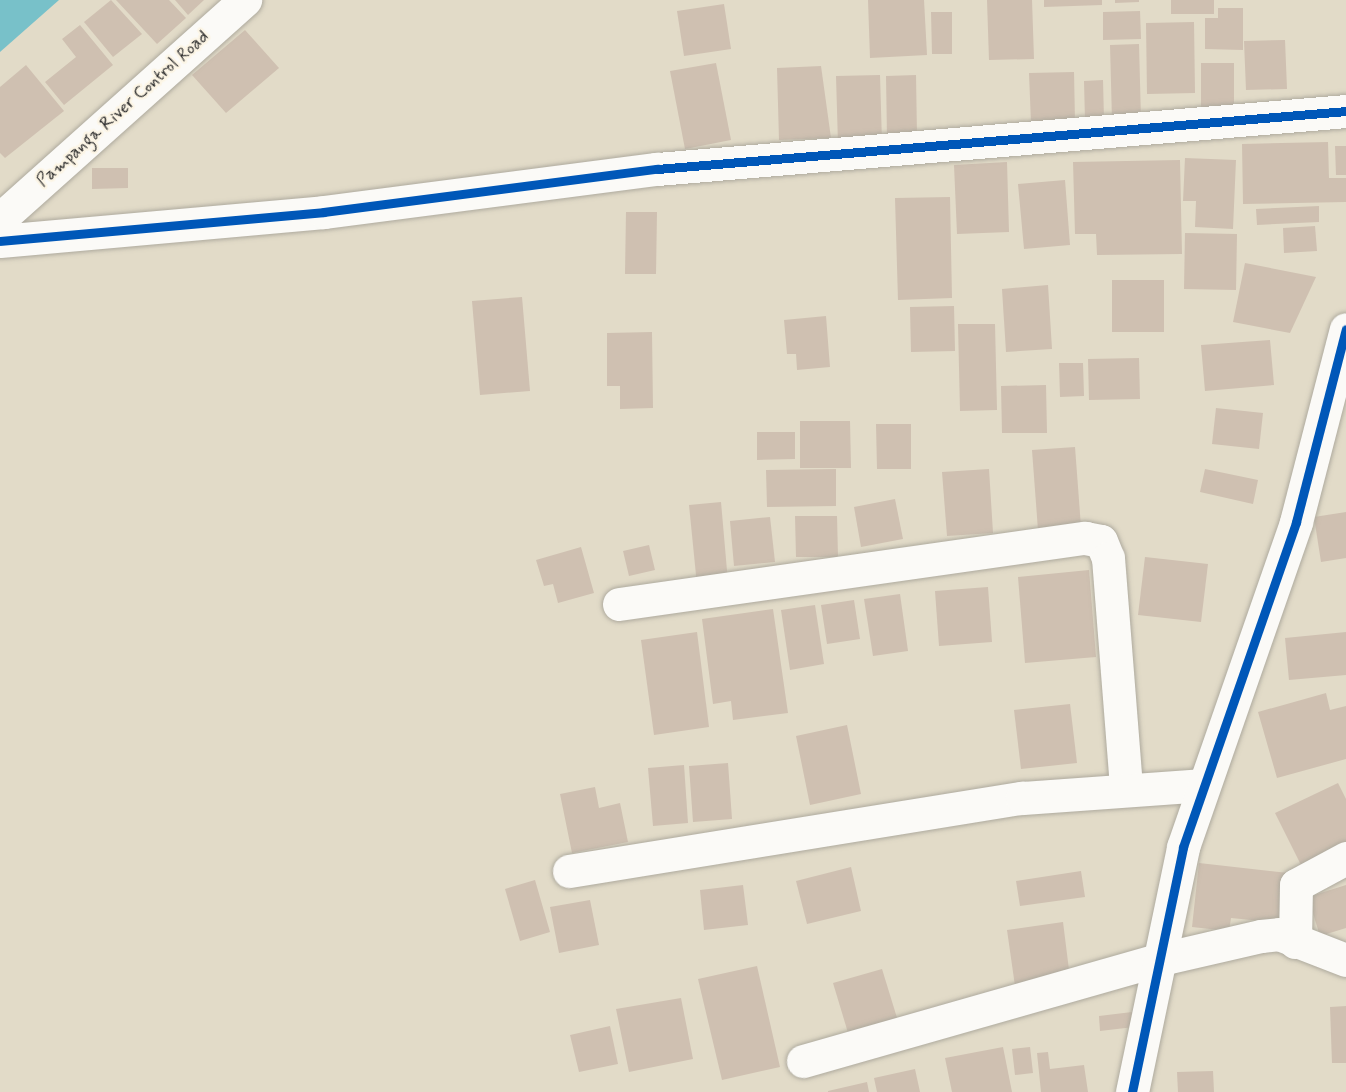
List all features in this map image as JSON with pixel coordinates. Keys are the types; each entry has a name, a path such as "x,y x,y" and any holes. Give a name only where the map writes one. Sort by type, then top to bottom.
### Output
{"street":[{"name":"Pampanga River Control Road","path":"0,219 245,0"},
{"path":"0,241 324,212 657,169 1346,111"},
{"path":"1132,1092 1157,960 1202,785 1296,522 1346,329"},
{"path":"619,604 1085,538 1101,541 1107,558 1126,787"},
{"path":"569,871 1022,798 1126,787 1202,785"},
{"path":"1295,942 1296,885 1346,858"},
{"path":"803,1061 1157,960 1261,936 1279,934 1346,960"}],"water":[{"path":"0,0 59,0 0,52"}],"building":[{"path":"111,0 142,34 113,57 84,22"},
{"path":"116,0 169,0 186,18 157,44"},
{"path":"175,0 204,0 188,15"},
{"path":"868,0 924,0 927,55 870,58"},
{"path":"987,0 1032,0 1034,59 989,60"},
{"path":"1044,0 1102,0 1102,5 1044,7"},
{"path":"1115,0 1139,0 1139,2 1115,3"},
{"path":"1171,0 1214,0 1214,14 1171,14"},
{"path":"724,4 731,49 684,56 677,11"},
{"path":"1218,8 1243,8 1243,50 1205,49 1205,18 1218,18"},
{"path":"1140,11 1141,39 1103,40 1103,12"},
{"path":"931,12 952,12 952,54 932,54"},
{"path":"1194,22 1195,93 1147,94 1146,23"},
{"path":"80,25 113,65 64,105 45,82 76,57 62,39"},
{"path":"245,30 279,68 226,113 192,75"},
{"path":"1285,40 1287,89 1246,90 1244,41"},
{"path":"1139,44 1141,120 1112,120 1110,45"},
{"path":"716,63 731,140 685,149 670,71"},
{"path":"1201,63 1234,63 1234,114 1201,114"},
{"path":"26,65 64,111 5,158 0,153 0,87"},
{"path":"821,66 831,138 779,140 777,68"},
{"path":"1074,72 1075,122 1031,123 1029,73"},
{"path":"880,75 882,143 838,144 836,76"},
{"path":"916,75 917,136 887,137 886,76"},
{"path":"1103,80 1104,120 1085,120 1084,81"},
{"path":"1328,142 1329,178 1346,178 1346,202 1243,204 1242,144"},
{"path":"1335,146 1346,146 1346,175 1336,175"},
{"path":"1185,158 1236,160 1233,229 1195,227 1196,201 1183,201"},
{"path":"1180,160 1182,254 1097,255 1096,234 1075,234 1073,162"},
{"path":"1007,162 1009,232 957,234 954,165"},
{"path":"92,168 128,168 128,188 92,189"},
{"path":"1065,180 1070,245 1024,249 1018,184"},
{"path":"950,197 952,298 898,300 895,198"},
{"path":"1319,206 1319,222 1257,225 1256,209"},
{"path":"626,212 657,212 656,274 625,274"},
{"path":"1315,226 1317,251 1284,253 1283,228"},
{"path":"1185,233 1237,234 1236,290 1184,289"},
{"path":"1245,263 1316,277 1290,333 1233,322"},
{"path":"1112,280 1164,280 1164,332 1112,332"},
{"path":"1048,285 1052,349 1006,352 1002,289"},
{"path":"522,297 530,391 480,395 472,301"},
{"path":"954,306 955,351 911,352 910,307"},
{"path":"826,316 830,367 797,370 796,354 787,354 784,320"},
{"path":"958,324 995,324 997,410 960,411"},
{"path":"652,332 653,408 620,409 620,386 607,386 607,333"},
{"path":"1270,340 1274,385 1205,391 1201,345"},
{"path":"1139,358 1140,399 1089,400 1088,359"},
{"path":"1059,363 1083,363 1084,396 1060,397"},
{"path":"1046,385 1047,433 1002,433 1001,386"},
{"path":"1216,408 1263,413 1259,449 1212,444"},
{"path":"800,421 850,421 851,468 800,468"},
{"path":"876,424 911,424 911,469 877,469"},
{"path":"757,432 795,432 795,459 757,460"},
{"path":"1075,447 1081,527 1038,530 1032,450"},
{"path":"836,469 836,506 767,507 766,470"},
{"path":"989,469 993,533 947,536 942,472"},
{"path":"1205,469 1258,480 1253,504 1200,492"},
{"path":"895,499 903,539 861,547 854,507"},
{"path":"721,502 728,582 697,585 689,505"},
{"path":"1346,512 1346,558 1321,562 1314,517"},
{"path":"795,516 837,516 838,557 796,557"},
{"path":"770,517 775,562 734,566 730,521"},
{"path":"649,545 655,570 629,576 623,551"},
{"path":"581,547 594,593 558,603 553,584 544,586 536,560"},
{"path":"1145,557 1208,564 1201,622 1138,615"},
{"path":"1089,570 1096,657 1025,663 1018,577"},
{"path":"988,587 992,642 939,646 935,591"},
{"path":"900,594 908,651 873,656 864,599"},
{"path":"854,600 860,639 827,644 821,605"},
{"path":"815,605 824,664 790,670 781,610"},
{"path":"773,609 788,713 733,720 731,701 713,704 702,619"},
{"path":"697,632 709,727 654,735 641,640"},
{"path":"1346,632 1346,675 1289,680 1285,638"},
{"path":"1326,693 1330,710 1346,706 1346,759 1277,778 1258,712"},
{"path":"1070,704 1077,763 1021,769 1014,710"},
{"path":"847,725 861,794 810,805 796,736"},
{"path":"728,763 732,819 693,822 689,766"},
{"path":"684,765 688,823 653,826 648,768"},
{"path":"1338,783 1346,799 1346,848 1303,869 1275,813"},
{"path":"595,787 599,808 620,803 628,842 572,853 560,794"},
{"path":"1199,863 1288,873 1283,923 1231,918 1229,931 1192,927"},
{"path":"851,867 861,911 807,924 796,881"},
{"path":"1081,871 1085,897 1020,906 1016,881"},
{"path":"535,880 550,932 520,941 505,889"},
{"path":"743,885 748,925 704,930 700,890"},
{"path":"1346,885 1346,928 1320,936 1308,897"},
{"path":"590,900 599,945 559,953 550,907"},
{"path":"1063,922 1070,978 1015,986 1007,930"},
{"path":"757,966 780,1067 722,1080 698,979"},
{"path":"882,969 898,1021 849,1036 833,983"},
{"path":"681,998 693,1059 629,1072 616,1009"},
{"path":"1346,1006 1346,1063 1332,1063 1330,1007"},
{"path":"1132,1012 1134,1027 1100,1031 1099,1016"},
{"path":"610,1026 618,1064 579,1072 570,1035"},
{"path":"1003,1047 1012,1092 952,1092 945,1058"},
{"path":"1030,1047 1033,1073 1015,1075 1012,1049"},
{"path":"1048,1052 1050,1069 1084,1065 1088,1092 1041,1092 1037,1053"},
{"path":"915,1069 920,1092 877,1092 874,1078"},
{"path":"1213,1071 1214,1092 1178,1092 1177,1072"},
{"path":"867,1082 869,1092 828,1092 828,1091"}],"cycle path":[{"path":"0,241 324,212 657,169 1346,111"},
{"path":"1132,1092 1183,847 1296,522 1346,329"}]}
